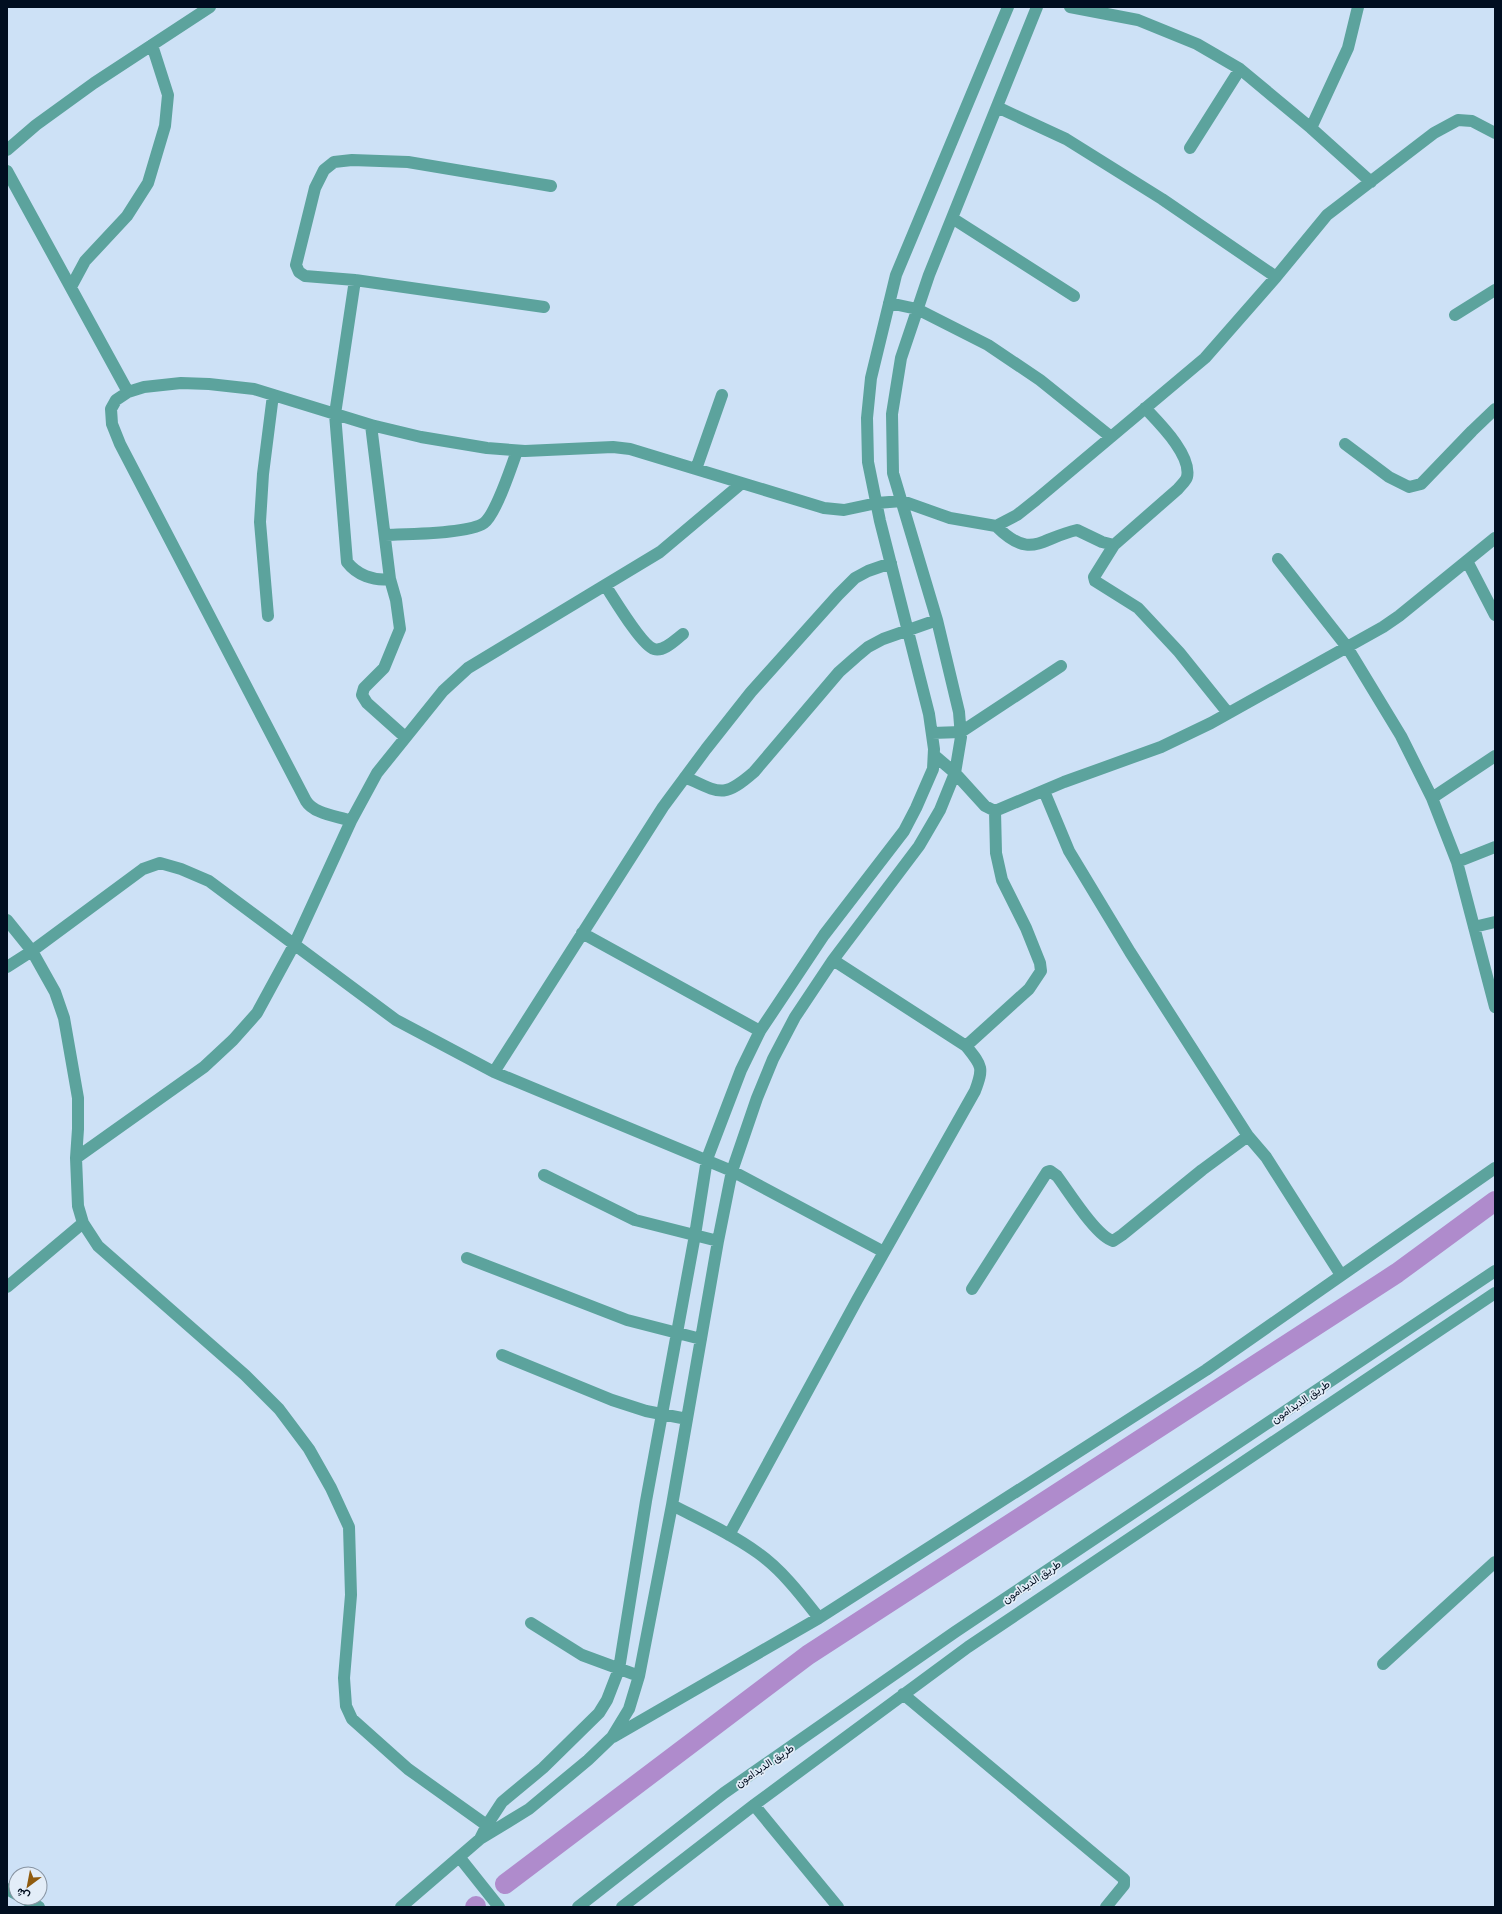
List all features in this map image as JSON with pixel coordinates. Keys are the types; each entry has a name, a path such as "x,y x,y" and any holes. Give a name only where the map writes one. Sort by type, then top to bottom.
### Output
{"street":[{"path":"7,150 36,125 94,83 210,7"},
{"path":"491,1828 502,1802 543,1768 599,1713 607,1700 619,1669 707,1159 741,1070 760,1031 824,934 904,831 933,769 934,755 932,733 868,462 867,418 871,378 896,276 1008,7"},
{"path":"612,1737 629,1709 639,1676 672,1505 718,1241 732,1170 757,1098 773,1059 796,1017 833,960 919,846 940,810 955,773 961,732 953,683 937,620 893,473 892,414 901,358 917,309 952,218 1038,7"},
{"path":"1070,7 1138,20 1197,44 1240,69 1311,128 1371,182"},
{"path":"1311,128 1348,48 1358,7"},
{"path":"71,287 86,261 127,216 148,183 165,126 168,95 152,45"},
{"path":"1190,148 1240,69"},
{"path":"997,108 1066,139 1162,199 1276,277"},
{"path":"350,821 315,810 308,806 138,479 112,424 111,409 116,400 128,392 144,387 181,383 248,388 371,426 436,439 487,448 517,451 620,447 824,508 844,510 877,503 902,501 950,518 996,526 1017,515 1205,358 1276,277 1327,215 1434,133 1458,120 1472,121 1495,133"},
{"path":"544,307 355,280 305,276 299,272 296,265 315,188 324,170 334,162 352,160 408,162 551,186"},
{"path":"7,171 128,392"},
{"path":"952,218 1074,296"},
{"path":"355,280 335,414 346,562 352,570 361,574 380,580 390,579"},
{"path":"1455,315 1495,290"},
{"path":"889,303 917,309 988,345 1034,375 1111,437"},
{"path":"268,616 260,522 263,474 273,395"},
{"path":"696,469 722,395"},
{"path":"1146,408 1176,444 1184,458 1188,471 1187,479 1178,489 1114,545 1094,577 1095,581 1138,608 1179,652 1228,713"},
{"path":"1345,444 1389,477 1409,487 1421,484 1495,409"},
{"path":"371,426 390,579 396,600 400,629 384,668 364,688 362,695 367,703 406,737"},
{"path":"385,535 466,529 485,523 495,507 517,451"},
{"path":"76,1158 204,1067 233,1040 257,1013 294,945 350,821 377,774 443,691 468,668 668,546 742,483"},
{"path":"996,526 1007,538 1020,544 1038,545 1077,530 1102,542 1114,545"},
{"path":"934,755 955,773 985,806 995,811 1044,791 1140,756 1228,713 1347,647 1399,616 1495,538"},
{"path":"1278,559 1347,647 1401,736 1432,798 1457,862 1495,1007"},
{"path":"1467,560 1495,615"},
{"path":"494,1072 663,807 751,692 855,578 868,571 891,563"},
{"path":"605,585 641,638 654,650 664,648 683,634"},
{"path":"685,777 723,792 742,782 754,772 839,672 868,646 883,639 937,620"},
{"path":"932,733 961,732 1061,666"},
{"path":"1432,798 1495,756"},
{"path":"1044,791 1068,851 1130,952 1248,1136 1266,1157 1341,1274"},
{"path":"966,1046 1029,989 1040,971 1040,963 1026,928 1002,880 996,853 995,811"},
{"path":"1457,862 1495,846"},
{"path":"7,967 32,951 143,869 160,863 181,869 209,881 396,1020 494,1072 577,1108 732,1170 884,1252"},
{"path":"7,920 32,951 55,992 64,1018 78,1098 76,1158 78,1206 83,1223 98,1246 245,1375 279,1409 309,1449 331,1488 348,1528 351,1595 344,1678 346,1706 352,1719 387,1751 431,1786 491,1828"},
{"path":"1474,927 1495,922"},
{"path":"582,933 760,1031"},
{"path":"729,1535 884,1252 975,1092 982,1074 979,1062 966,1046 833,960"},
{"path":"972,1289 1047,1172 1050,1171 1057,1176 1098,1231 1113,1241 1248,1136"},
{"path":"401,1907 460,1858 491,1828 529,1809 588,1760 612,1737 819,1618 1206,1370 1341,1274 1495,1168"},
{"path":"544,1175 635,1220 718,1241"},
{"path":"7,1287 83,1223"},
{"path":"467,1258 615,1316 677,1334 701,1339"},
{"name":"طريق الديدامون","path":"578,1907 724,1793 954,1632 1495,1271"},
{"name":"طريق الديدامون","path":"622,1907 754,1805 968,1647 1495,1293"},
{"path":"502,1355 612,1400 662,1414 687,1419"},
{"path":"672,1505 729,1535 758,1553 787,1579 819,1618"},
{"path":"1383,1664 1495,1562"},
{"path":"531,1623 582,1655 639,1676"},
{"path":"954,1632 968,1647"},
{"path":"903,1694 1121,1876 1125,1882 1124,1885 1106,1907"},
{"path":"754,1805 838,1907"},
{"path":"460,1858 499,1907"}],"waterway":[{"path":"505,1884 808,1655 1397,1273 1495,1201"}]}
